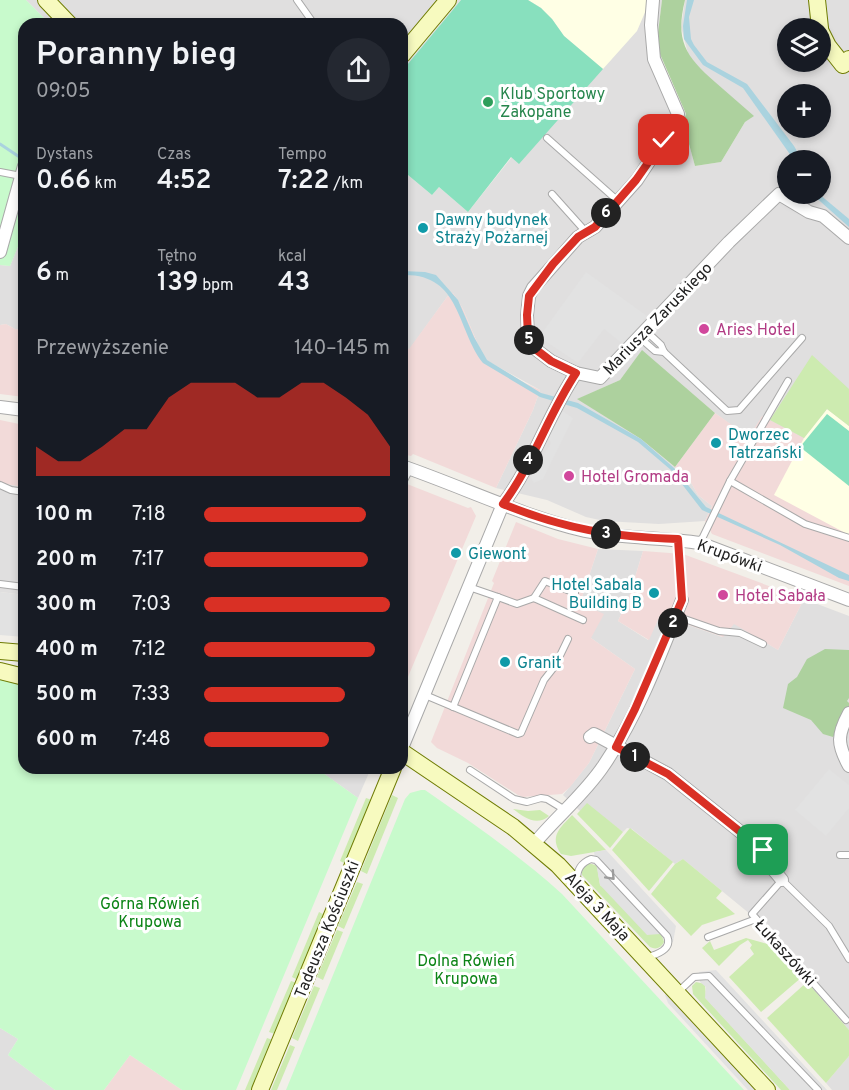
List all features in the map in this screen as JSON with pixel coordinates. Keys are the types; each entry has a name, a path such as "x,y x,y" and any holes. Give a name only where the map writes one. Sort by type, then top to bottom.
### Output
{"street":[{"path":"408,48 448,0"},
{"path":"576,373 551,361 530,345 527,315 529,296 533,288 582,234 595,227 636,180 674,124 678,114 654,59 651,25 653,0"},
{"path":"817,0 819,18"},
{"path":"53,2 65,18"},
{"path":"831,49 847,65"},
{"path":"0,252 18,189"},
{"name":"Mariusza Zaruskiego","path":"503,504 514,489 565,389 576,373 600,378 729,242 779,194 809,212 823,216 849,238"},
{"path":"0,407 18,409"},
{"name":"Krupówki","path":"408,469 546,520 587,531 633,538 678,539 700,543 849,600"},
{"path":"408,736 503,504"},
{"path":"534,844 592,782 616,747 682,600"},
{"path":"0,651 18,654"},
{"path":"0,671 18,676"},
{"path":"849,713 839,740 849,766"},
{"path":"590,737 594,734 668,774 763,850 771,867 782,880"},
{"name":"Aleja 3 Maja","path":"408,754 534,844 577,884 767,1090"},
{"name":"Tadeusza Kościuszki","path":"260,1090 391,774"}],"lane":[{"path":"297,0 310,18"},
{"path":"547,138 618,201"},
{"path":"0,172 18,171"},
{"path":"552,194 582,234"},
{"path":"643,335 655,351 664,352 727,411 739,410 802,338"},
{"path":"700,543 730,481 788,381"},
{"path":"730,481 805,524 849,538"},
{"path":"0,485 18,491"},
{"path":"678,539 682,600"},
{"path":"468,586 518,604 534,598 545,581 575,593"},
{"path":"0,584 18,586"},
{"path":"453,707 498,597"},
{"path":"534,598 582,620"},
{"path":"676,616 719,631 740,633 763,644"},
{"path":"425,695 518,734 521,733 544,680 555,666 568,639"},
{"path":"470,770 514,799 527,802 541,798 565,810"},
{"path":"840,855 849,855"},
{"path":"577,884 581,864 591,859 596,860 667,936 668,947 660,953 646,957"},
{"path":"782,880 829,926 849,959"},
{"name":"Łukaszówki","path":"782,880 752,914 846,1020"},
{"path":"708,937 756,919"},
{"path":"677,992 694,977 710,976 818,1090"}],"shaded area":[{"path":"26,0 461,0 408,64 408,18 44,18"},
{"path":"528,0 662,0 658,33 663,64 686,114 683,122 695,166 721,162 745,122 753,116 698,68 689,57 681,27 685,0 849,0 849,535 774,495 804,438 749,438 715,413 642,351 620,380 578,399 641,439 690,481 698,495 712,506 705,521 659,524 604,521 586,517 547,500 496,488 533,410 540,390 484,359 463,309 453,293 447,297 408,349 408,175 432,195 439,187 468,212 512,157 519,163 545,133 541,8"},
{"path":"528,0 647,0 646,10 637,31 603,69 564,36 541,8"},
{"path":"18,247 18,329 6,324 0,325 0,265 10,266"},
{"path":"586,272 647,316 624,345 604,329 578,363 539,337"},
{"path":"453,293 463,309 484,359 540,390 533,410 496,488 413,454 408,455 408,348 447,297"},
{"path":"6,324 18,329 18,396 0,394 0,325"},
{"path":"827,409 849,426 849,535 774,495 804,438"},
{"path":"561,410 573,418 543,479 534,483 530,476 538,460 551,443 548,437"},
{"path":"715,413 749,437 762,416 804,438 800,447 849,535 849,586 712,534 705,521 712,506 698,495 690,481 675,467"},
{"path":"0,420 18,424 18,486 0,483"},
{"path":"0,483 18,486 18,594 0,592"},
{"path":"408,484 468,508 471,507 476,516 408,677"},
{"path":"516,522 558,539 598,549 580,603 604,614 591,638 635,669 589,763 562,794 523,797 468,763 437,748 431,742"},
{"path":"598,549 643,551 629,597 618,621 648,640 660,615 722,637 734,623 778,650 804,599 849,616 849,1030 749,916 750,914 683,859 675,864 632,829 627,828 623,832 587,804 580,811 563,795 589,763 635,669 591,638 580,603"},
{"path":"643,551 683,554 804,599 778,650 734,624 723,637 660,615 649,640 618,621 629,597"},
{"path":"0,592 18,594 18,636 0,635"},
{"path":"829,769 849,785 849,808 826,836 795,810"},
{"path":"324,774 368,774 358,798"},
{"path":"606,850 676,926 673,942 664,939 660,934 647,935 600,885 594,852"},
{"path":"716,970 827,1090 790,1090 705,998 706,987 700,982 699,972"},
{"path":"673,987 774,1090 748,1090 668,1003 665,995"},
{"path":"0,1028 18,1039 8,1055 55,1090 0,1090"},
{"path":"130,1055 182,1090 104,1090"},
{"path":"849,1056 849,1090 832,1090 826,1083"}],"green space":[{"path":"0,0 26,0 44,18 18,18 18,247 10,266 0,265"},
{"name":"Klub Sportowy Zakopane","path":"461,0 528,0 541,8 564,36 603,69 519,164 511,157 468,212 439,187 432,195 408,175 408,64"},
{"path":"662,0 685,0 681,26 682,37 690,55 705,73 754,116 745,122 721,162 695,166 683,122 686,114 660,54 658,33"},
{"path":"642,350 715,413 675,467 641,439 577,399 620,380"},
{"path":"812,355 849,389 849,426 827,409 804,438 770,420"},
{"path":"827,414 849,431 849,486 800,447"},
{"path":"825,649 849,650 849,698 847,701 849,707 833,737 823,734 811,720 783,708 788,684 797,677 807,659"},
{"name":"Górna Rówień Krupowa","path":"0,677 18,682 18,774 324,774 358,798 236,1090 182,1090 130,1055 104,1090 55,1090 8,1055 18,1039 0,1028"},
{"name":"Dolna Rówień Krupowa","path":"425,790 495,840 562,894 744,1090 286,1090 405,799 410,793"},
{"path":"392,795 398,798 367,874 361,871"},
{"path":"366,798 372,800 353,848 344,863 340,861"},
{"path":"587,803 623,832 610,848 577,814"},
{"path":"513,809 540,810 549,816 535,821"},
{"path":"572,815 606,850 571,856 561,854 556,837 560,828"},
{"path":"630,828 673,862 649,891 612,850"},
{"path":"683,859 722,891 716,898 735,914 702,925 691,936 651,894 675,864"},
{"path":"587,864 597,866 600,885 662,936 664,942 661,946 650,947 582,875 582,869"},
{"path":"357,882 363,884 344,929 338,926"},
{"path":"319,912 323,914 298,980 292,977"},
{"path":"337,930 343,932 323,980 317,977"},
{"path":"746,938 775,946 802,977 761,1012 729,977 754,954 748,940 719,966 702,948 710,941 714,950"},
{"path":"291,981 297,983 275,1034 269,1032"},
{"path":"696,982 705,984 706,998 790,1090 781,1090 693,994 692,986"},
{"path":"807,982 849,1030 849,1056 826,1083 767,1018"},
{"path":"314,986 320,988 298,1041 292,1038"},
{"path":"267,1038 273,1040 252,1090 245,1090"},
{"path":"290,1045 295,1047 277,1090 271,1090"}],"water":[{"path":"687,0 694,0 689,17 691,39 694,45 707,62 747,84 777,124 777,136 743,88 703,65 684,39 683,26"},
{"path":"778,138 788,138 796,150 787,150"},
{"path":"823,204 831,204 849,219 849,227"},
{"path":"408,271 436,275 458,300 487,360 541,393 578,403 641,439 674,468 706,507 849,575 849,581 839,578 780,545 702,510 671,470 638,442 577,408 540,397 483,363 446,293 436,283 421,277 408,276"}],"waterway":[{"path":"0,144 18,156"}],"place":[{"name":"Klub Sportowy Zakopane","path":"488,102"},
{"name":"Dawny budynek Straży Pożarnej","path":"423,228"},
{"name":"Aries Hotel","path":"704,329"},
{"name":"Dworzec Tatrzański","path":"716,443"},
{"name":"Hotel Gromada","path":"569,476"},
{"name":"Giewont","path":"456,553"},
{"name":"Hotel Sabala Building B","path":"654,593"},
{"name":"Hotel Sabała","path":"723,595"},
{"name":"Granit","path":"505,662"}],"route":[{"path":"664,140 636,180 595,227 578,237 553,264 529,296 527,315 530,345 551,361 576,373 565,389 514,489 503,504 546,520 587,531 633,538 678,539 682,600 616,747 668,774 763,850"}]}
